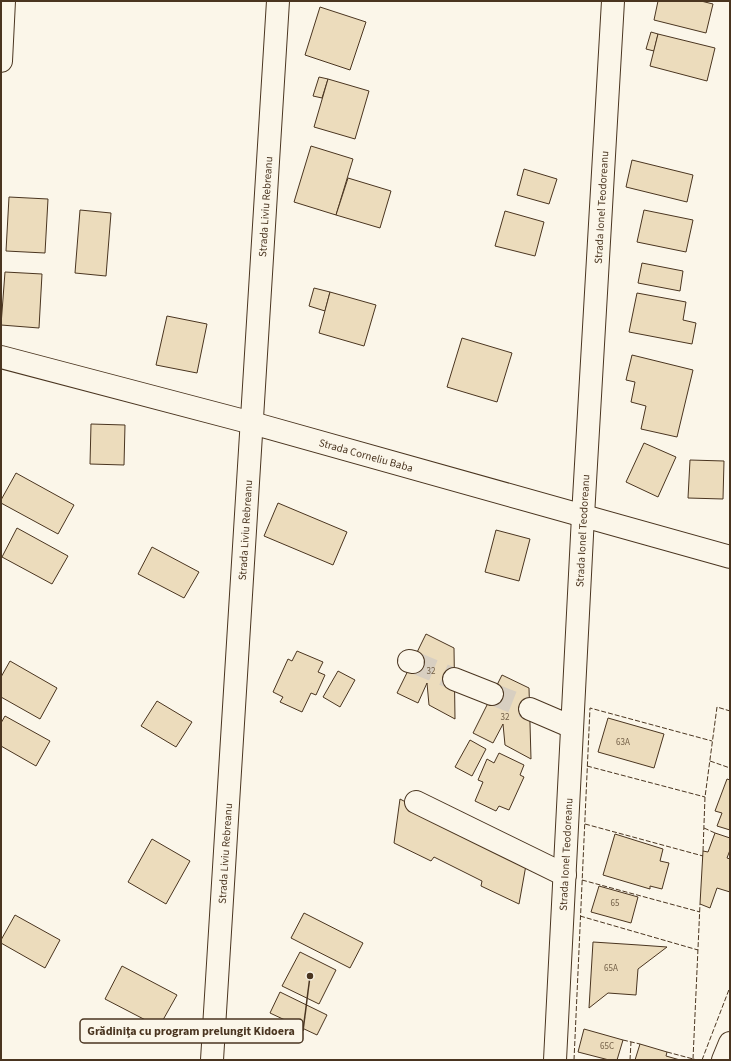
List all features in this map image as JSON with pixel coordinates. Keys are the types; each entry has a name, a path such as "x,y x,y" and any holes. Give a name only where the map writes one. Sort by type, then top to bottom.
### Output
{"street":[{"path":"1,61 4,1"},
{"name":"Strada Liviu Rebreanu","path":"212,1060 278,1"},
{"name":"Strada Ionel Teodoreanu","path":"555,1060 583,516 613,1"},
{"name":"Strada Corneliu Baba","path":"1,357 252,423 730,557"},
{"path":"454,679 492,694"},
{"path":"530,709 572,727"},
{"path":"416,802 565,875"},
{"path":"723,1060 730,1043"}],"building":[{"path":"658,1 701,1 713,4 706,33 654,20"},
{"path":"320,7 366,22 350,70 305,55"},
{"path":"651,32 658,34 654,51 646,49"},
{"path":"658,34 715,48 707,81 650,66"},
{"path":"319,77 328,79 322,98 313,96"},
{"path":"328,79 369,91 355,139 314,127"},
{"path":"311,146 353,159 336,215 294,202"},
{"path":"632,160 693,175 687,202 626,187"},
{"path":"524,169 557,179 549,204 517,195"},
{"path":"348,178 391,191 380,228 336,215"},
{"path":"9,197 48,199 45,253 6,251"},
{"path":"80,210 111,213 106,276 75,273"},
{"path":"644,210 693,220 686,252 637,242"},
{"path":"505,211 544,222 535,256 495,246"},
{"path":"642,263 683,271 680,291 638,283"},
{"path":"5,272 42,274 39,328 1,325"},
{"path":"314,288 330,292 325,311 309,306"},
{"path":"330,292 376,305 364,346 319,333"},
{"path":"637,293 686,302 683,320 696,323 692,344 629,332"},
{"path":"167,316 207,324 197,373 156,365"},
{"path":"462,338 512,353 497,402 447,387"},
{"path":"632,355 693,370 677,437 641,429 646,406 631,402 635,382 626,380"},
{"path":"91,424 125,425 124,465 90,464"},
{"path":"644,443 676,457 658,497 626,482"},
{"path":"690,460 724,461 723,499 688,498"},
{"path":"16,473 74,505 58,534 1,503 1,500"},
{"path":"278,503 347,532 333,565 264,536"},
{"path":"17,528 68,556 52,584 2,557"},
{"path":"496,530 530,539 519,581 485,572"},
{"path":"152,547 199,572 184,598 138,574"},
{"path":"426,634 454,648 455,719 429,705 427,683 418,703 397,693"},
{"path":"297,651 323,662 318,672 325,675 316,695 311,693 302,712 280,702 283,697 273,692 288,659 292,661"},
{"path":"10,661 57,688 40,719 1,697 1,677"},
{"path":"338,671 355,680 340,707 323,697"},
{"path":"502,675 529,688 531,759 505,745 503,724 493,743 473,733"},
{"path":"157,701 192,722 176,747 141,726"},
{"path":"5,716 50,741 36,766 1,746 1,723"},
{"path":"608,718 664,734 654,768 598,752"},
{"path":"470,740 486,749 472,776 455,767"},
{"path":"499,753 524,765 520,775 524,777 509,810 499,806 496,811 475,801 483,782 478,780 487,759 494,763"},
{"path":"727,779 730,780 730,830 717,826 722,813 715,811"},
{"path":"400,799 526,865 519,904 481,886 482,881 434,857 431,861 394,843"},
{"path":"715,833 730,838 730,850 727,858 730,859 730,892 717,888 710,908 700,904 703,851 708,852"},
{"path":"615,834 663,849 660,861 669,863 662,889 650,886 650,889 603,875"},
{"path":"152,839 190,861 166,904 128,882"},
{"path":"599,886 638,897 631,923 591,912"},
{"path":"304,913 363,943 350,968 291,938"},
{"path":"15,915 60,940 45,968 1,943 1,940"},
{"path":"593,942 667,947 638,969 636,995 608,993 589,1008"},
{"path":"300,952 336,970 319,1004 282,986"},
{"path":"122,966 177,995 159,1027 105,999"},
{"path":"280,992 327,1015 317,1035 270,1013"},
{"path":"584,1029 623,1040 617,1060 609,1060 578,1052"},
{"path":"640,1044 667,1052 666,1056 680,1060 635,1060"}],"tunnel":[{"path":"413,662 454,679"},
{"path":"492,694 530,709"}],"fence":[{"path":"703,851 705,797 717,707 730,711"},
{"path":"574,1060 590,708 712,741"},
{"path":"710,761 730,768"},
{"path":"587,766 705,797"},
{"path":"585,824 703,856"},
{"path":"704,828 715,833"},
{"path":"582,880 700,912"},
{"path":"693,1059 700,904"},
{"path":"580,916 698,950"},
{"path":"702,1060 730,987"},
{"path":"623,1040 640,1044"},
{"path":"630,1060 631,1042"},
{"path":"667,1052 697,1060"}],"place":[{"name":"Grădinița cu program prelungit Kidoera","path":"310,976"}]}
